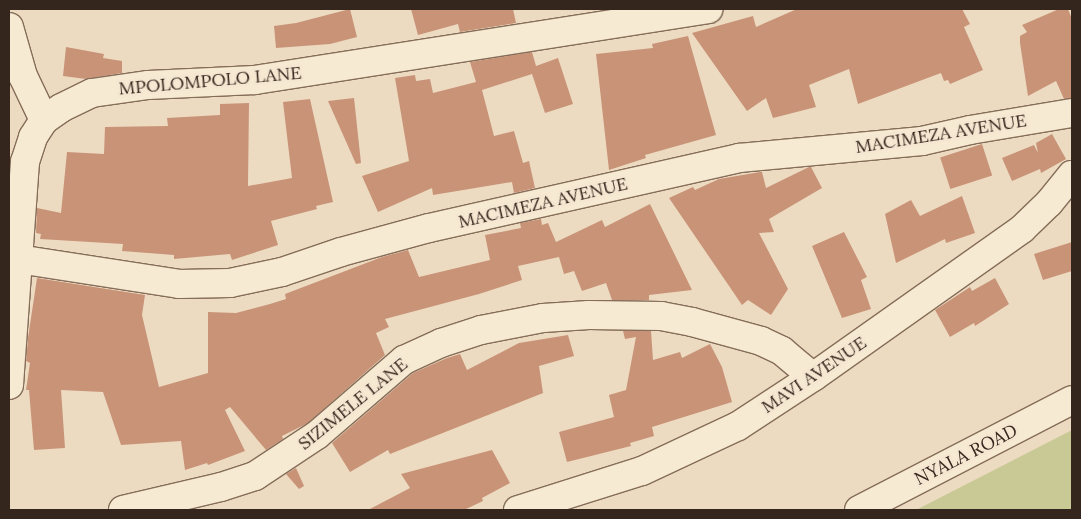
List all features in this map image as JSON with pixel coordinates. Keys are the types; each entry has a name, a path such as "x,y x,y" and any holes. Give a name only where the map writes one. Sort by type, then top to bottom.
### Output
{"street":[{"name":"MPOLOMPOLO LANE","path":"9,385 25,162 34,136 44,120 61,108 92,93 148,85 255,80 708,9"},
{"path":"9,27 23,76 44,120"},
{"name":"MACIMEZA AVENUE","path":"18,260 179,284 230,283 282,272 341,252 429,228 739,158 922,141 970,130 1072,113"},
{"name":"MAVI AVENUE","path":"518,510 547,506 642,471 738,426 813,377 1022,229 1049,203 1072,175"},
{"name":"SIZIMELE LANE","path":"123,510 221,487 255,476 316,435 404,360 441,343 481,330 543,318 580,315 661,316 692,322 761,341 782,351 813,377"},
{"name":"NYALA ROAD","path":"859,510 1072,400"}],"green space":[{"path":"1072,430 1072,510 916,510"}],"building":[{"path":"350,9 357,37 330,44 276,48 274,26 296,23"},
{"path":"411,9 513,9 516,23 460,32 458,24 418,35"},
{"path":"797,9 962,9 970,24 964,27 983,70 950,84 948,80 944,81 941,73 858,104 849,69 809,85 816,107 773,118 766,98 747,111 692,33 753,16 756,27"},
{"path":"1059,9 1068,9 1072,19 1072,98 1064,99 1056,81 1028,96 1020,43 1020,36 1027,32 1022,25"},
{"path":"688,36 716,135 645,155 646,158 609,170 596,54 653,48 652,44"},
{"path":"66,47 104,54 103,58 122,61 122,73 86,79 63,76"},
{"path":"532,52 536,66 558,58 573,104 545,113 532,74 482,90 494,136 514,131 523,163 529,161 535,188 514,193 512,182 433,195 432,188 378,212 362,176 409,161 395,78 415,75 416,81 430,79 433,93 476,82 470,62"},
{"path":"354,98 361,163 356,164 328,101"},
{"path":"310,99 333,202 316,206 317,209 271,221 278,245 232,260 230,254 174,259 174,255 122,251 123,244 40,239 41,234 36,233 37,208 61,213 67,152 104,154 105,127 168,126 167,118 220,115 220,104 249,103 248,186 292,178 283,102"},
{"path":"1052,134 1066,159 1041,173 1040,169 1012,181 1002,158 1034,145 1038,153 1036,143"},
{"path":"982,144 992,175 950,189 940,158"},
{"path":"811,167 822,188 769,219 774,232 759,233 788,289 771,315 748,300 742,305 669,198 693,187 695,190 719,179 760,172 762,172 766,188"},
{"path":"962,196 975,233 946,243 945,239 896,263 885,214 911,200 920,216"},
{"path":"650,204 692,290 649,295 649,300 612,300 606,283 582,291 574,271 564,274 559,257 518,266 522,280 479,294 385,319 389,327 376,333 385,355 308,423 282,436 283,439 266,450 230,407 225,410 245,451 208,465 207,463 185,470 181,441 121,445 103,392 61,390 65,448 34,450 29,390 26,390 30,363 26,361 37,278 145,295 142,315 159,387 208,373 208,312 236,313 270,304 286,299 285,294 382,257 408,250 419,277 490,260 485,235 521,228 520,223 541,219 542,225 548,223 556,242 602,220 605,227"},
{"path":"844,232 867,277 861,280 871,309 842,318 812,246"},
{"path":"1072,242 1072,271 1043,280 1034,254"},
{"path":"995,278 1009,304 975,326 974,323 950,337 935,310 970,287 972,291"},
{"path":"623,331 651,331 653,360 680,352 682,358 710,344 722,367 732,402 652,427 654,436 630,443 631,446 567,462 559,432 614,417 609,395 626,390 636,337 625,339"},
{"path":"568,335 574,356 539,366 543,393 390,454 388,450 350,472 332,443 413,373 460,354 467,370 519,343"},
{"path":"492,450 510,483 482,498 483,501 464,510 368,510 410,488 401,474"},
{"path":"296,468 304,486 299,489 286,474"}]}
